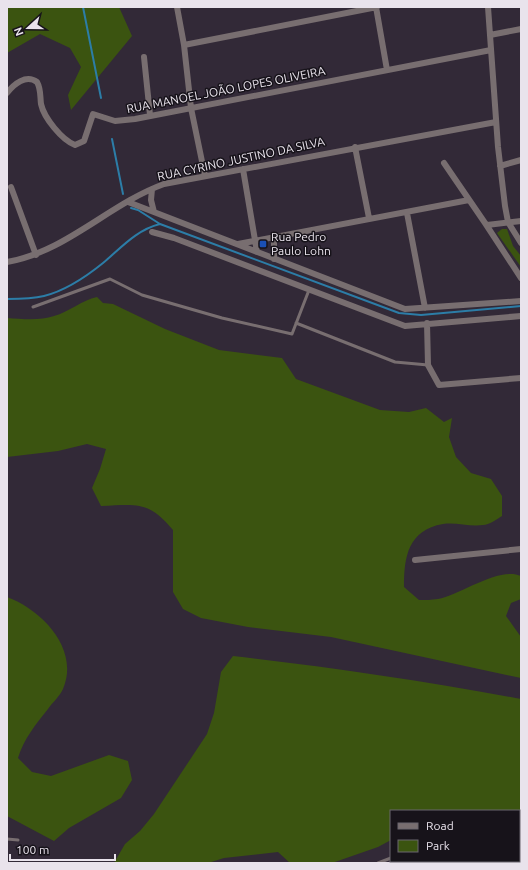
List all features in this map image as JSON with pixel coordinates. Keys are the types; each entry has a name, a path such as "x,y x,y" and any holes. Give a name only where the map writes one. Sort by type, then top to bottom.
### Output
{"street":[{"path":"177,7 184,45 191,108 205,176"},
{"path":"184,45 354,9 376,7 387,70"},
{"path":"488,7 500,166 508,222 521,243"},
{"path":"490,35 521,29"},
{"name":"RUA MANOEL JOÃO LOPES OLIVEIRA","path":"7,93 16,83 22,80 28,78 37,82 41,91 42,105 56,131 68,142 75,145 84,141 93,114 115,121 135,119 491,50"},
{"path":"144,56 150,115"},
{"name":"RUA CYRINO JUSTINO DA SILVA","path":"7,262 36,255 128,202 164,184 355,147 496,122"},
{"path":"355,147 369,218"},
{"path":"500,166 521,160"},
{"path":"444,163 487,225 521,278"},
{"path":"243,169 257,252"},
{"path":"11,186 36,255"},
{"path":"152,189 151,200 154,212"},
{"path":"237,244 369,218 407,213 469,200"},
{"path":"128,202 405,309 521,301"},
{"path":"407,213 425,308"},
{"path":"487,225 521,221"},
{"path":"152,232 174,238 405,326 521,316"},
{"path":"274,237 274,259"},
{"path":"427,323 428,365 439,385 521,378"},
{"path":"415,560 521,549"}],"lane":[{"path":"33,307 110,279 142,295 222,318 292,334 310,290"},
{"path":"296,323 395,362 428,365"},
{"path":"7,839 18,840"},
{"path":"378,863 390,858"}],"green space":[{"path":"7,7 119,7 132,36 71,110 68,95 81,67 70,48 40,34 7,53"},
{"path":"502,229 507,229 513,246 521,256 521,267 497,233"},
{"path":"97,297 103,303 113,304 165,329 219,350 282,358 296,379 380,410 409,412 426,408 444,422 452,418 449,437 456,457 471,473 491,479 502,496 502,516 485,525 443,524 431,527 422,532 410,546 407,555 404,587 419,600 433,600 502,575 512,574 521,576 521,599 511,603 506,616 521,637 521,678 331,637 248,627 201,618 183,609 173,592 173,530 156,513 141,506 101,506 92,488 106,449 87,444 58,451 7,457 7,318 49,318"},
{"path":"7,597 33,611 45,621 62,646 66,660 67,674 63,689 30,732 18,758 32,772 51,776 109,755 128,761 132,780 121,798 69,828 54,841 7,816"},
{"path":"233,656 377,675 521,699 521,863 423,863 520,862 520,810 390,810 390,841 378,847 332,863 290,863 278,852 224,858 208,863 114,863 125,844 140,831 154,814 207,734 214,713 221,672"}],"waterway":[{"path":"83,7 101,98"},
{"path":"112,139 123,194"},
{"path":"131,208 138,210 160,224 399,313 421,315 521,306"},
{"path":"7,299 39,297 52,294 67,287 97,268 136,235 160,224"}],"place":[{"name":"Rua Pedro Paulo Lohn","path":"263,244"}]}
